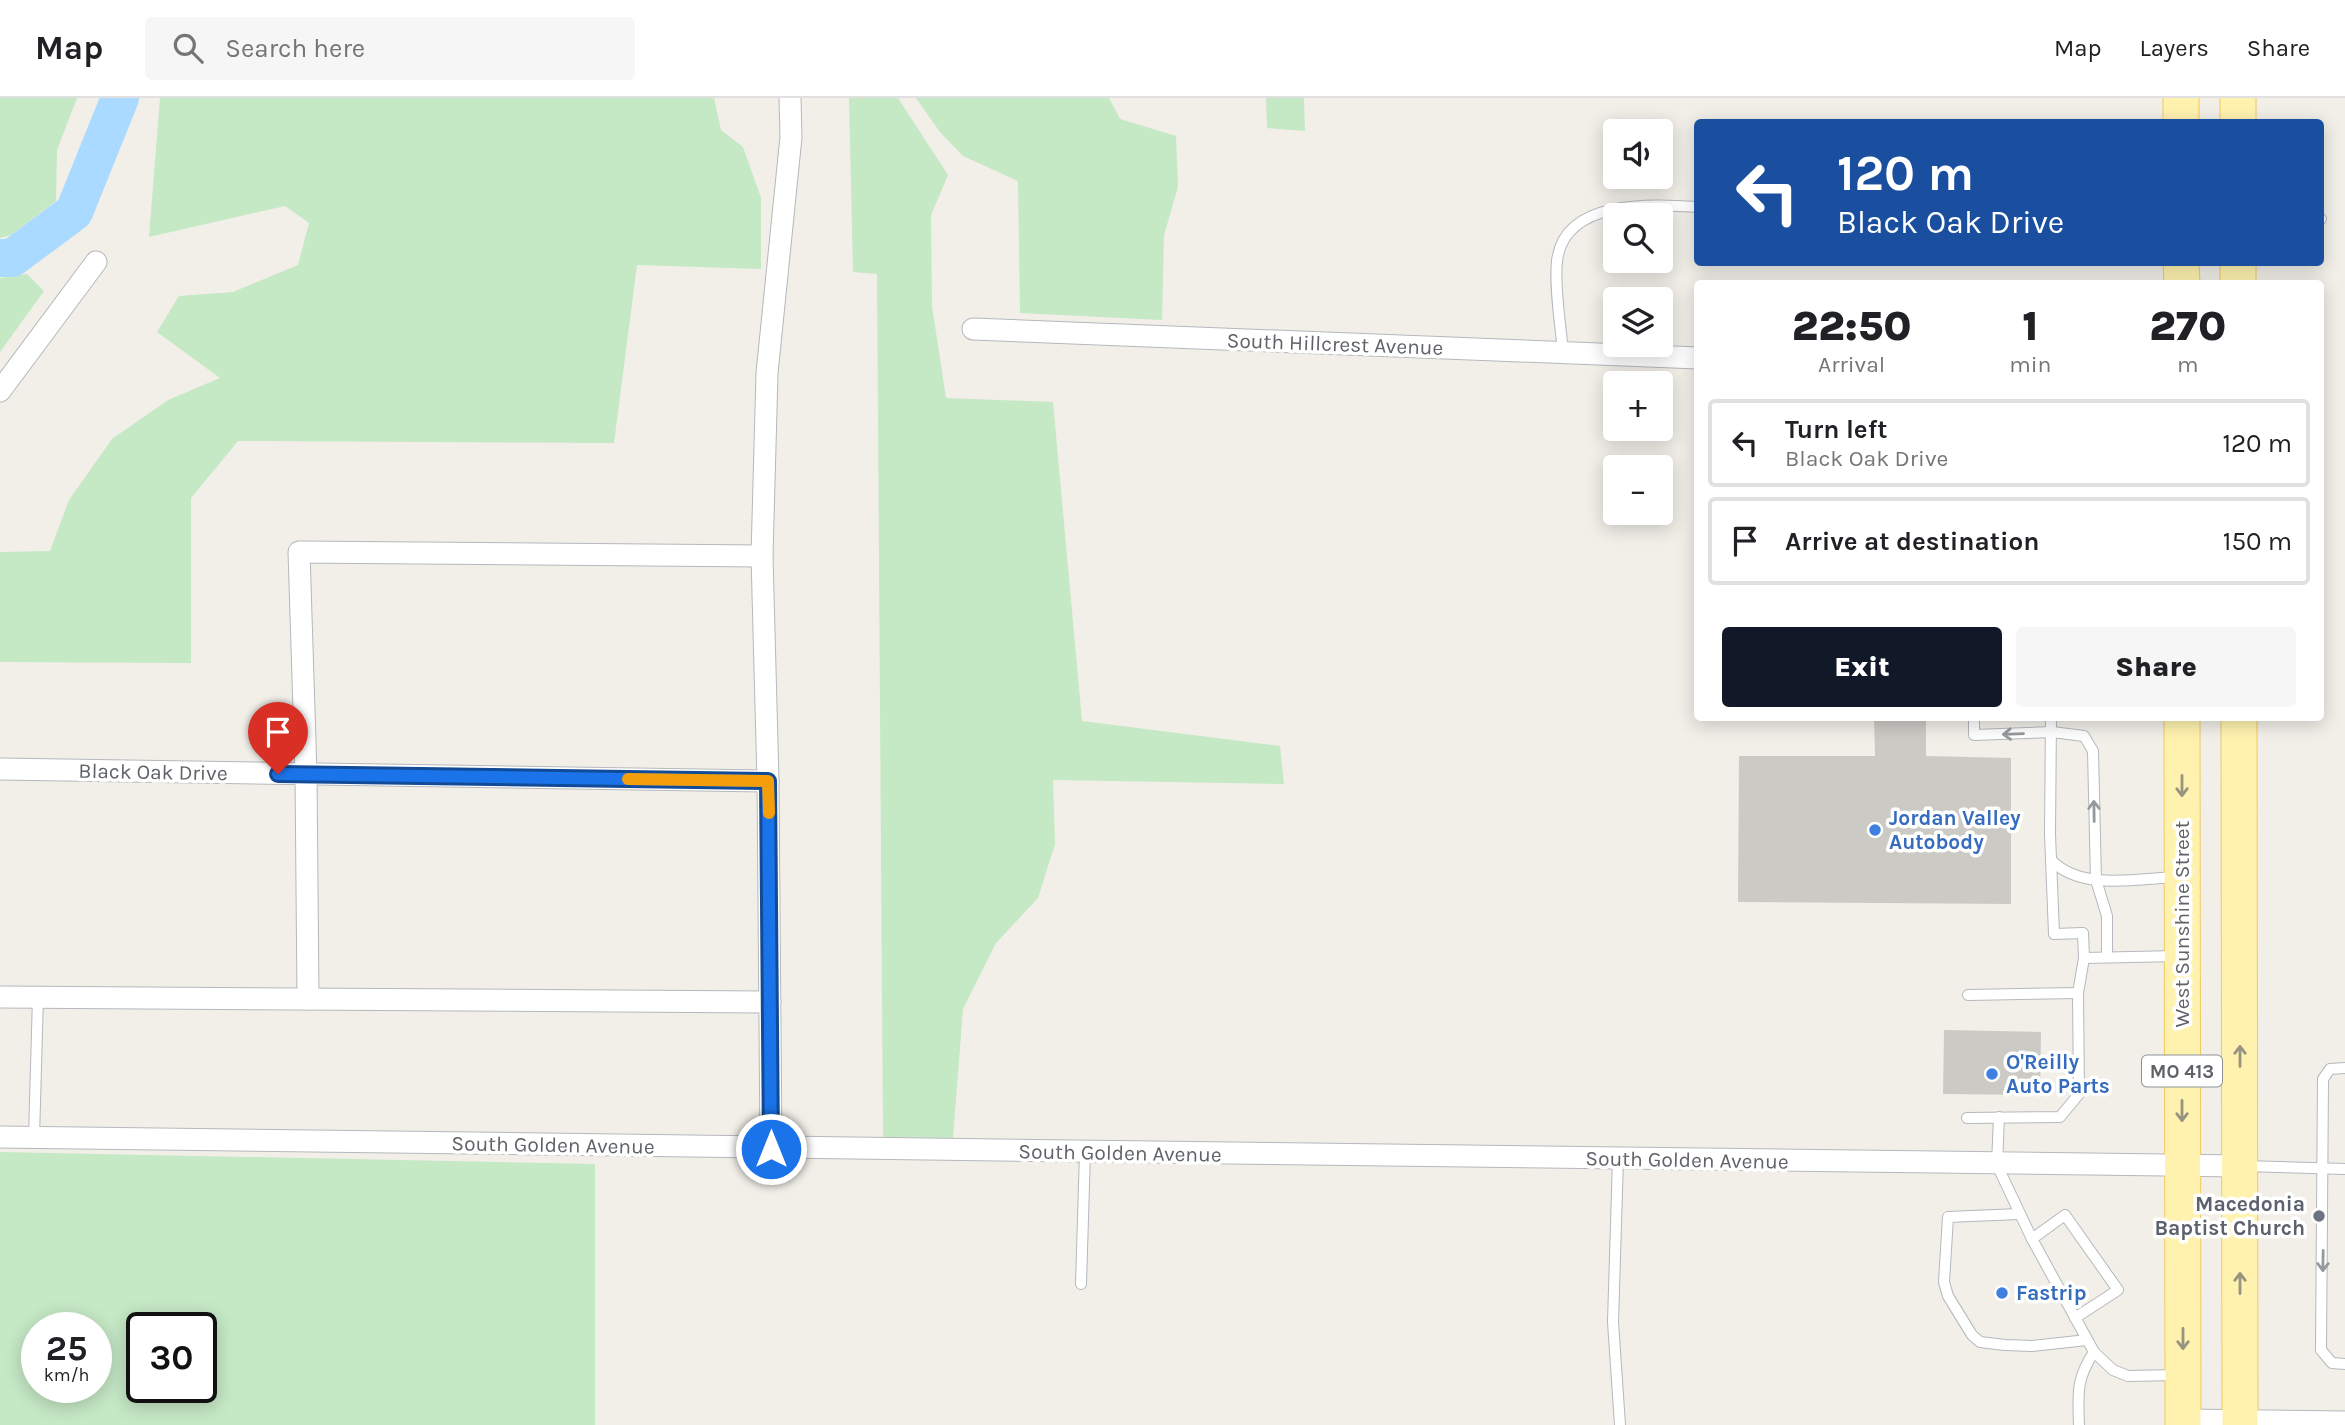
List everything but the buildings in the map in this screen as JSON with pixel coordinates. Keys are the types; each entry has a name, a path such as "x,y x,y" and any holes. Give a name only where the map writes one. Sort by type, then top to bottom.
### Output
{"main road":[{"path":"2180,98 2181,119"},
{"path":"2238,98 2238,119"},
{"name":"West Sunshine Street","path":"2182,721 2183,1423"},
{"name":"MO 413","path":"2239,721 2240,1423"}],"street":[{"path":"771,1149 768,781 762,556 767,373 791,137 790,98"},
{"path":"0,391 96,262"},
{"name":"South Hillcrest Avenue","path":"973,329 1694,358"},
{"path":"308,999 306,774 299,552 762,556"},
{"name":"Black Oak Drive","path":"0,769 768,781"},
{"path":"0,997 770,1002"},
{"name":"South Golden Avenue","path":"0,1137 1997,1165 2240,1166"},
{"path":"2183,1423 2345,1422"}],"lane":[{"path":"1563,353 1557,262 1563,239 1578,223 1605,210 1676,205 1694,207"},
{"path":"1974,721 1974,735 2052,732 2084,736 2093,751 2096,880 2107,916 2107,956"},
{"path":"1967,1118 2060,1117 2079,1094 2078,993 2084,958 2083,933 2054,934 2050,834 2051,721"},
{"path":"2052,860 2061,870 2096,880 2182,877"},
{"path":"2084,958 2181,956"},
{"path":"1968,995 2078,993"},
{"path":"34,1137 38,997"},
{"path":"2345,1068 2330,1069 2323,1079 2321,1350 2332,1363 2345,1364"},
{"path":"1999,1117 1997,1165 2032,1239 2064,1289 2075,1318 2094,1352 2113,1370 2129,1376 2183,1375"},
{"path":"1081,1284 1085,1152"},
{"path":"1618,1160 1613,1322 1620,1425"},
{"path":"2240,1166 2345,1169"},
{"path":"2020,1214 1948,1217 1944,1282 1948,1296 1972,1335 1980,1342 2032,1346 2087,1340"},
{"path":"2032,1239 2066,1215 2096,1269 2119,1290 2075,1318"},
{"path":"2079,1425 2078,1384 2082,1370 2094,1352"}],"green space":[{"path":"0,98 77,98 57,150 56,201 11,235 0,238"},
{"path":"160,98 714,98 721,130 743,147 761,198 761,269 637,265 614,443 238,441 191,498 191,663 0,662 0,552 50,551 69,500 112,439 168,400 220,378 157,332 179,296 233,292 298,265 309,223 285,206 149,237"},
{"path":"849,98 898,98 948,175 931,215 932,306 946,398 1053,402 1082,721 1280,746 1284,784 1053,780 1055,844 1038,898 996,943 963,1009 953,1138 883,1137 877,274 853,272"},
{"path":"916,98 1109,98 1120,119 1176,136 1178,187 1164,235 1162,320 1020,313 1018,181 963,156 940,132"},
{"path":"1266,98 1304,98 1305,131 1267,128"},
{"path":"27,274 44,291 0,352 0,278"},
{"path":"0,1152 595,1164 595,1425 0,1425"}],"waterway":[{"path":"0,258 12,258 74,212 120,98"}],"slow traffic":[{"path":"628,779 768,781 769,813"}],"place":[{"name":"Jordan Valley Autobody","path":"1875,830"},
{"name":"O'Reilly Auto Parts","path":"1992,1074"},
{"name":"Macedonia Baptist Church","path":"2319,1216"},
{"name":"Fastrip","path":"2002,1293"}],"route":[{"path":"278,774 768,781 771,1149"}]}
